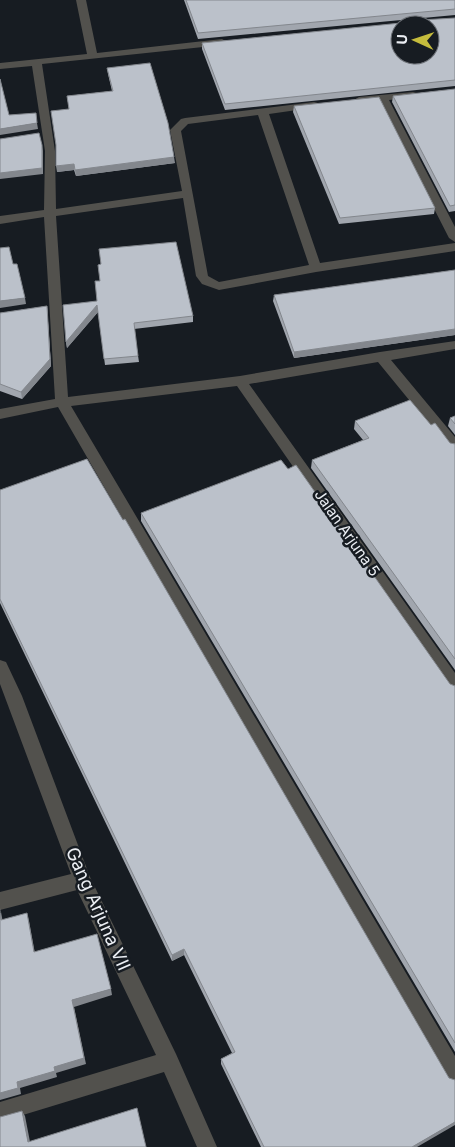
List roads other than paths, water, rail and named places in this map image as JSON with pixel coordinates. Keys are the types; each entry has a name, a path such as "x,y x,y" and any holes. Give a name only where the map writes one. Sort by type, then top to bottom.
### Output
{"street":[{"path":"81,0 92,54"},
{"path":"0,66 37,63 92,54 229,41"},
{"path":"37,63 41,134 50,151 51,306 62,402 455,1076"},
{"path":"346,102 428,93"},
{"path":"383,98 455,238"},
{"path":"327,104 262,110 185,121 175,130 204,280 219,286 316,268 455,247"},
{"path":"262,110 316,268"},
{"path":"0,220 188,194"},
{"path":"0,414 62,402 240,380 380,356 455,346"},
{"path":"380,356 455,446"},
{"name":"Jalan Arjuna 5","path":"240,380 455,686"},
{"name":"Gang Arjuna VII","path":"0,667 7,697 82,880 169,1061 207,1147"},
{"path":"0,901 82,880"},
{"path":"0,1112 169,1061"}]}
